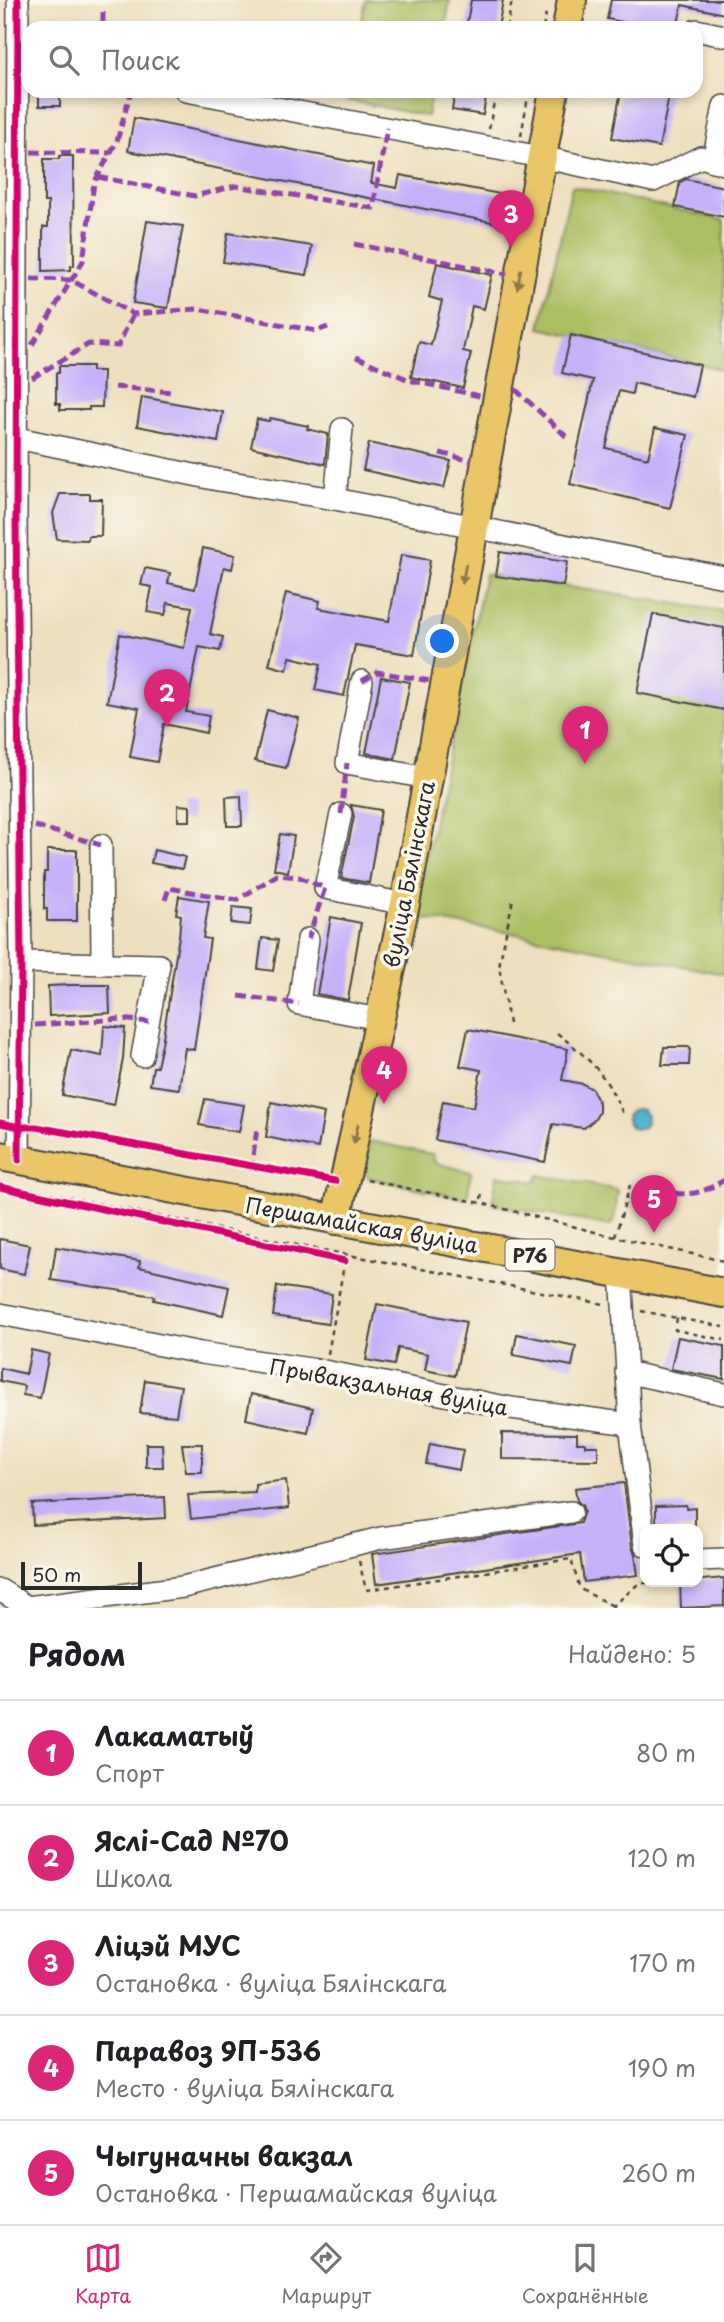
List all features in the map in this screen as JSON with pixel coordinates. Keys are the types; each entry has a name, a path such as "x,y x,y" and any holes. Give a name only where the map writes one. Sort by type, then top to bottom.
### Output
{"main road":[{"path":"568,21 572,0"},
{"name":"вуліца Бялінскага","path":"336,1220 405,904 472,526 553,98"},
{"name":"Першамайская вуліца","path":"10,1158 724,1293"}],"street":[{"path":"10,1158 20,1129 21,962 16,518 11,432 9,217 12,7"},
{"path":"703,32 724,36"},
{"path":"223,98 541,157 653,181 701,157 718,162 724,106"},
{"path":"335,499 342,429"},
{"path":"11,432 205,477 335,499 724,577"},
{"path":"362,681 348,763 427,778"},
{"path":"341,814 325,888 405,904"},
{"path":"101,845 102,962"},
{"path":"308,939 299,1004 379,1019"},
{"path":"21,962 159,965 142,1056"},
{"path":"621,1272 630,1424 642,1524"},
{"name":"Прывакзальная вуліца","path":"0,1314 201,1353 324,1371 511,1408 630,1424"},
{"path":"626,1372 724,1394"},
{"path":"0,1590 27,1607 183,1587 381,1538 570,1512"},
{"path":"703,1560 724,1559"}],"path":[{"path":"508,21 512,0"},
{"path":"12,7 30,19 39,21"},
{"path":"485,147 495,98"},
{"path":"509,1024 499,966 513,899"},
{"path":"557,1033 593,1062 612,1088 623,1114"},
{"path":"20,1129 36,1127 335,1181"},
{"path":"20,1129 324,1183"},
{"path":"359,1178 481,1203 724,1261"},
{"path":"0,1185 345,1258 724,1327"},
{"path":"615,1237 630,1185"},
{"path":"481,1199 482,1194"},
{"path":"324,1371 345,1258"},
{"path":"677,1318 675,1330 724,1339"},
{"path":"355,1545 366,1590 571,1559 580,1589 613,1607 640,1584"}],"green space":[{"path":"366,0 450,0 446,21 362,21"},
{"path":"346,98 431,98 427,116"},
{"path":"572,186 724,220 724,370 540,328"},
{"path":"485,574 724,611 724,974 414,917"},
{"path":"370,1141 432,1154 435,1163 471,1172 467,1199 369,1178 365,1172"},
{"path":"497,1175 535,1182 539,1175 618,1190 614,1222 610,1226 492,1204"}],"water":[{"path":"637,1109 644,1112 647,1119 644,1126 637,1129 630,1126 627,1119 630,1112"}],"building":[{"path":"471,0 503,0 499,21 467,21"},
{"path":"611,0 724,0 724,14 682,5 679,21 607,19"},
{"path":"39,98 60,98 60,106 39,106"},
{"path":"454,98 486,98 483,115 452,110"},
{"path":"620,98 669,98 659,147 612,138"},
{"path":"134,118 374,166 371,183 397,188 400,175 500,194 498,207 505,209 502,224 128,151"},
{"path":"59,156 73,156 74,266 71,266 71,270 43,271 43,227 48,227 48,202 44,202 44,159 59,159"},
{"path":"686,179 724,187 724,217 675,207 680,182"},
{"path":"147,221 183,226 168,308 133,303"},
{"path":"228,233 312,246 307,275 223,262"},
{"path":"437,263 492,275 484,309 472,306 463,351 471,353 463,388 411,377 419,342 431,345 442,301 429,297"},
{"path":"571,335 700,365 693,397 634,383 632,394 619,391 606,448 648,458 655,428 688,435 670,508 570,484 593,380 562,373"},
{"path":"59,366 92,366 92,371 103,371 102,407 60,410 60,404 56,404 56,373 59,373"},
{"path":"142,397 223,412 218,442 137,426"},
{"path":"270,418 308,426 307,429 328,434 325,464 251,447 257,419 269,421"},
{"path":"369,443 451,461 444,488 363,470"},
{"path":"60,494 90,494 90,499 102,499 101,536 88,536 88,540 57,539 53,513"},
{"path":"203,548 235,555 232,569 224,567 210,634 223,637 220,651 199,647 186,712 209,716 206,733 164,724 157,762 130,757 139,708 107,702 120,634 184,648 192,607 168,603 165,615 147,612 152,587 141,585 145,568 170,573 168,583 195,589"},
{"path":"500,552 567,562 563,586 496,576"},
{"path":"401,555 430,560 414,655 355,645 344,696 315,690 321,664 290,657 287,670 269,665 286,593 320,601 318,608 389,621"},
{"path":"653,614 724,628 724,710 637,693"},
{"path":"381,677 410,682 395,759 366,753"},
{"path":"267,710 299,718 286,768 255,761"},
{"path":"241,796 242,826 227,826 226,797"},
{"path":"178,805 190,806 190,821 178,821"},
{"path":"351,805 381,810 369,883 341,878 354,817"},
{"path":"280,834 294,836 288,872 274,869"},
{"path":"47,850 77,850 77,921 47,921 47,909 44,909 44,872 47,872"},
{"path":"154,850 185,857 182,869 151,863"},
{"path":"179,896 209,901 203,938 210,939 194,1050 185,1048 179,1089 150,1085 153,1067 157,1067 162,1044 179,936 181,915 176,914"},
{"path":"233,907 252,909 250,925 231,923"},
{"path":"331,917 361,923 348,1000 317,994"},
{"path":"262,938 278,940 273,971 258,969"},
{"path":"109,985 110,1013 49,1016 48,986"},
{"path":"104,1026 125,1028 123,1059 114,1105 62,1095 71,1050 102,1056"},
{"path":"468,1029 568,1049 562,1080 583,1084 592,1089 599,1103 599,1112 595,1119 584,1128 553,1124 545,1162 435,1140 443,1101 474,1107 481,1070 460,1066"},
{"path":"664,1047 690,1047 689,1065 662,1065"},
{"path":"205,1099 244,1105 239,1132 199,1125"},
{"path":"271,1102 324,1113 318,1148 266,1137"},
{"path":"0,1239 30,1245 24,1274 0,1269"},
{"path":"56,1247 140,1261 139,1267 229,1287 223,1315 154,1300 155,1296 51,1280"},
{"path":"277,1286 332,1294 328,1324 273,1316"},
{"path":"377,1304 466,1322 455,1376 425,1370 428,1354 398,1348 394,1365 366,1360"},
{"path":"517,1334 576,1346 572,1366 513,1355"},
{"path":"678,1337 724,1346 724,1379 671,1369"},
{"path":"31,1350 49,1354 40,1398 23,1395 24,1386 0,1381 0,1368 26,1374"},
{"path":"145,1380 181,1386 176,1416 140,1413"},
{"path":"251,1394 313,1408 308,1433 246,1419"},
{"path":"502,1433 577,1434 577,1443 598,1446 598,1460 502,1459"},
{"path":"146,1444 162,1444 163,1467 146,1467"},
{"path":"182,1444 202,1444 202,1472 186,1472"},
{"path":"430,1444 463,1450 459,1470 426,1464"},
{"path":"286,1480 289,1508 191,1519 188,1495 255,1492 255,1484"},
{"path":"624,1483 638,1575 584,1582 580,1554 376,1584 372,1554 580,1523 584,1511 577,1501 575,1488"},
{"path":"165,1497 166,1518 33,1525 32,1504"},
{"path":"686,1505 686,1509 695,1508 695,1524 656,1524 656,1506"},
{"path":"724,1578 724,1606 681,1608 680,1587 703,1587 703,1580"}],"marked path":[{"path":"103,12 103,21"},
{"path":"32,345 83,261 94,183 117,141 129,98"},
{"path":"98,177 195,196 236,186 373,208 387,128"},
{"path":"31,152 110,153"},
{"path":"354,244 507,274"},
{"path":"31,279 71,280 133,314 198,309 317,331 328,327"},
{"path":"32,378 89,344 118,346 133,314"},
{"path":"356,357 409,380 484,397"},
{"path":"115,387 172,392"},
{"path":"515,389 569,439"},
{"path":"440,453 472,461"},
{"path":"362,681 377,672 431,681"},
{"path":"341,814 347,763"},
{"path":"35,826 101,845"},
{"path":"165,900 169,888 237,900 277,875 299,877 325,888 308,939"},
{"path":"239,996 299,1004"},
{"path":"35,1025 121,1019 149,1022"},
{"path":"251,1170 257,1129"},
{"path":"645,1188 686,1194 703,1191 724,1180"}],"cycle path":[{"path":"18,0 16,518 21,962 19,1160"},
{"path":"0,1123 36,1127 335,1181"},
{"path":"0,1187 345,1261"}],"place":[{"name":"Ліцэй МУС","path":"511,248"},
{"name":"Яслі-Сад №70","path":"167,727"},
{"name":"Лакаматыў","path":"585,764"},
{"name":"Паравоз 9П-536","path":"384,1104"},
{"name":"Чыгуначны вакзал","path":"654,1233"}]}
